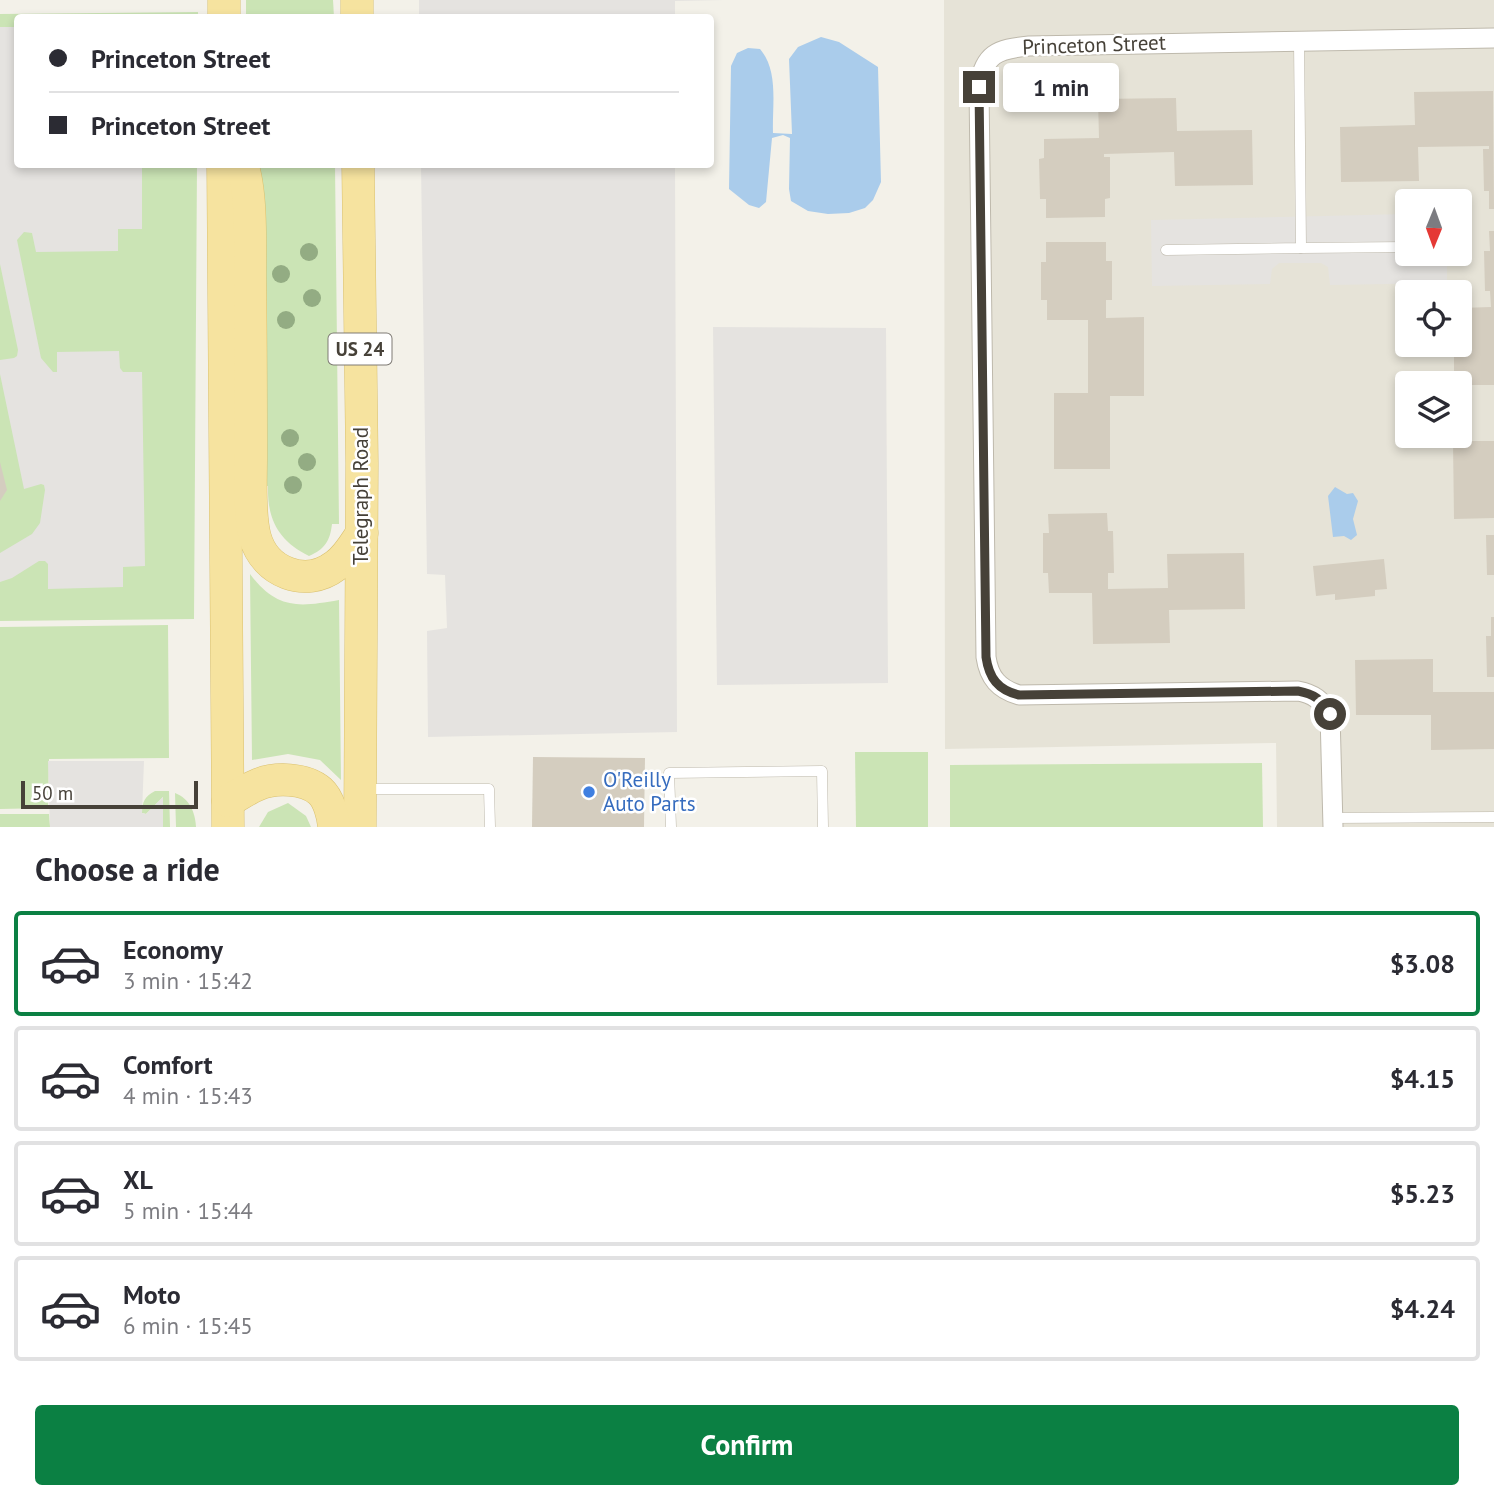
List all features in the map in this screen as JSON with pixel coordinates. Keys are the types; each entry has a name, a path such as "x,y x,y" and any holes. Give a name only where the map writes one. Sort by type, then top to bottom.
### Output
{"main road":[{"path":"223,168 228,814"},
{"path":"242,168 250,232 251,487 255,536 260,550 271,564 289,575 305,577 320,575 336,565 362,533"},
{"name":"Telegraph Road","path":"358,168 362,533 360,827"},
{"path":"228,814 258,784 277,779 301,782 320,792 329,805 334,827"}],"street":[{"name":"Princeton Street","path":"1333,823 1330,714 1323,702 1313,694 1298,691 1019,695 1008,692 990,676 986,657 979,87 982,68 990,56 1009,48 1029,46 1494,38"}],"lane":[{"path":"1299,41 1301,248"},
{"path":"1166,250 1395,247"},
{"path":"671,827 669,773 822,771 823,827"},
{"path":"360,789 489,789 490,827"},
{"path":"1333,823 1494,817"}],"shaded area":[{"path":"419,0 724,0 675,1 675,14 419,14"},
{"path":"944,0 1494,0 1494,827 1277,827 1276,743 945,749"},
{"path":"0,27 14,27 14,168 142,168 142,229 118,229 118,251 36,252 32,233 24,232 17,240 41,358 53,372 57,372 57,352 119,351 120,368 123,372 142,372 145,566 123,567 123,587 48,589 48,564 45,561 39,561 12,578 0,582 0,553 32,534 40,523 45,490 41,484 24,489 0,374 0,360 14,358 18,350 0,264"},
{"path":"421,168 675,168 677,732 428,737 427,631 447,628 445,575 427,574"},
{"path":"1395,214 1395,266 1447,266 1447,280 1395,280 1395,284 1330,285 1328,267 1321,263 1279,263 1272,269 1270,284 1152,286 1151,220"},
{"path":"713,327 886,328 888,683 717,685"},
{"path":"48,761 144,761 142,813 146,814 163,797 163,827 50,827"}],"green space":[{"path":"246,0 333,0 334,14 246,14"},
{"path":"198,12 14,14 14,168 197,168 194,619 0,621 0,14"},
{"path":"255,168 335,168 339,524 332,524 326,544 309,556 290,544 273,519 268,486 262,486"},
{"path":"250,574 260,586 279,600 312,604 339,600 341,780 320,760 288,754 252,760"},
{"path":"168,625 169,758 49,759 48,808 0,809 0,627"},
{"path":"855,752 928,752 928,827 856,827"},
{"path":"1262,763 1263,827 950,827 950,765"},
{"path":"155,791 169,791 170,827 163,827 163,797 146,814 142,813 145,800"},
{"path":"175,793 191,807 196,827 176,827"},
{"path":"288,803 306,816 311,827 259,827 268,812"},
{"path":"0,814 49,814 50,827 0,827"}],"water":[{"path":"821,37 839,42 878,67 881,182 873,200 865,208 849,213 808,211 791,201 790,138 783,135 772,138 766,202 759,208 749,205 729,189 731,66 737,53 748,48 760,49 770,67 772,78 773,133 792,134 789,59 798,47"},
{"path":"1335,487 1347,494 1353,493 1358,501 1353,519 1357,535 1351,540 1344,536 1333,537 1328,496"}],"building":[{"path":"1493,91 1494,209 1489,209 1489,191 1484,191 1483,149 1489,149 1489,146 1418,147 1419,181 1341,182 1340,127 1415,125 1414,92"},
{"path":"1176,98 1177,131 1252,130 1253,185 1175,186 1174,152 1104,154 1104,157 1110,157 1110,198 1105,199 1105,217 1046,218 1046,199 1040,199 1039,159 1044,158 1044,139 1099,138 1098,99"},
{"path":"1489,231 1494,231 1494,385 1472,385 1472,371 1454,371 1454,357 1472,357 1472,308 1491,307 1490,291 1485,291 1484,251 1490,251"},
{"path":"1046,242 1106,242 1106,261 1112,261 1112,300 1106,300 1106,318 1144,317 1144,396 1110,396 1110,469 1054,469 1054,393 1088,393 1088,320 1047,320 1047,300 1041,300 1041,262 1046,262"},
{"path":"1472,441 1494,441 1494,518 1454,519 1453,448 1472,448"},
{"path":"0,462 7,490 0,501"},
{"path":"1107,513 1108,531 1113,531 1114,573 1108,573 1108,589 1168,588 1167,554 1244,553 1245,609 1169,610 1170,643 1093,644 1092,593 1049,593 1048,573 1043,573 1043,533 1049,533 1048,514"},
{"path":"1486,535 1494,535 1494,575 1487,575"},
{"path":"1384,559 1387,589 1375,590 1375,596 1335,600 1335,594 1316,596 1313,566"},
{"path":"1491,617 1494,617 1494,677 1487,677 1486,636 1491,636"},
{"path":"1433,659 1433,692 1494,692 1494,749 1431,750 1431,715 1356,715 1355,660"},
{"name":"O'Reilly Auto Parts","path":"533,757 645,758 644,827 532,827"}],"place":[{"name":"O'Reilly Auto Parts","path":"589,792"}],"route":[{"path":"979,87 986,657 990,676 1008,692 1019,695 1298,691 1313,694 1323,702 1330,714"}]}
